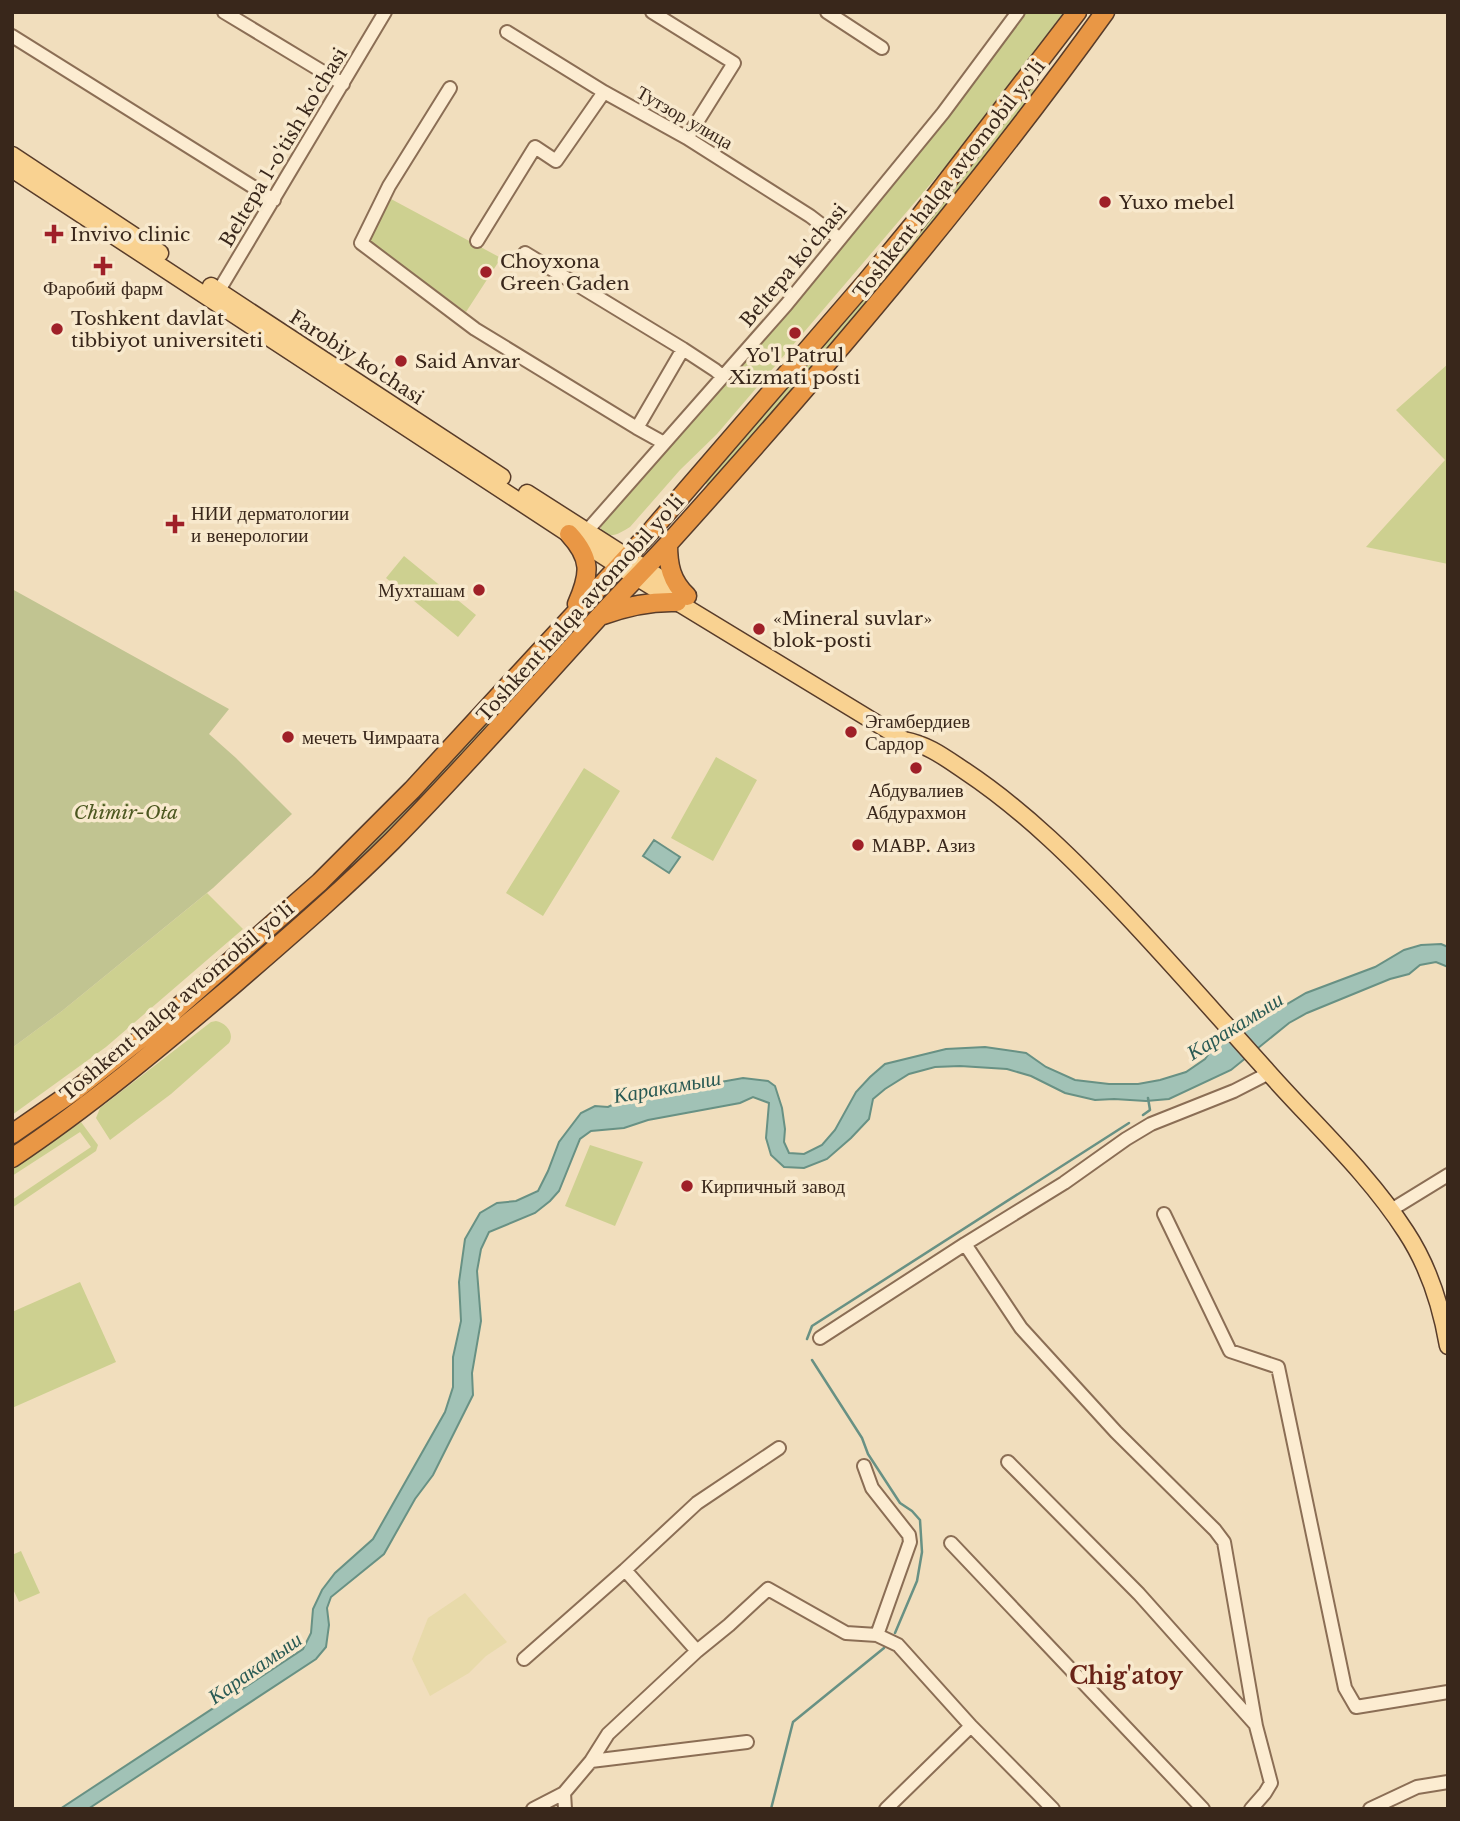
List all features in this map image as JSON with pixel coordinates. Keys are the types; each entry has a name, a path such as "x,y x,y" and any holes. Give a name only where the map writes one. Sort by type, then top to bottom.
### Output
{"highway":[{"name":"Toshkent halqa avtomobil yo'li","path":"12,1134 157,1026 320,882 412,790 652,530 866,282 926,209 1077,12"},
{"name":"Toshkent halqa avtomobil yo'li","path":"12,1158 61,1125 167,1041 300,926 361,871 458,772 668,544 894,285 1105,12"},
{"path":"1035,68 1040,81 1054,81"},
{"path":"572,615 585,584 587,568 578,533"},
{"path":"600,617 639,604 682,599 672,575 668,544"},
{"path":"50,1108 61,1125"}],"main road":[{"name":"Farobiy ko'chasi","path":"12,155 216,296"},
{"name":"Farobiy ko'chasi","path":"12,169 216,296 578,533 904,740 920,743 980,781 1028,819 1092,878 1339,1148 1391,1210 1423,1262 1438,1301 1448,1346"}],"street":[{"path":"224,12 343,84"},
{"name":"Beltepa 1-o'tish ko'chasi","path":"216,296 385,12"},
{"path":"652,12 734,63 687,138"},
{"path":"827,12 882,48"},
{"name":"Beltepa ko'chasi","path":"578,533 723,377 840,239 943,113 1018,12"},
{"name":"Тутзор улица","path":"508,32 604,92 687,138 810,216 840,239"},
{"path":"12,36 274,200"},
{"path":"450,88 389,186 360,243 475,329 664,443"},
{"path":"477,241 535,147 556,161 604,92"},
{"path":"525,253 683,349 723,377"},
{"path":"637,428 683,349"},
{"path":"820,1338 1064,1183 1151,1124 1234,1091 1269,1073"},
{"path":"1391,1210 1448,1175"},
{"path":"1164,1214 1230,1351 1278,1367 1345,1688 1356,1707 1448,1692"},
{"path":"965,1244 1021,1328 1115,1432 1224,1542 1256,1726 1271,1783 1251,1809"},
{"path":"523,1659 697,1503 779,1448"},
{"path":"1008,1462 1139,1594 1256,1726"},
{"path":"864,1466 872,1488 909,1535 909,1542 877,1635"},
{"path":"951,1543 1203,1809"},
{"path":"625,1570 698,1651"},
{"path":"533,1809 564,1793 591,1761 608,1734 768,1589 846,1633 877,1635 898,1645 971,1726 1053,1809"},
{"path":"886,1809 971,1726"},
{"path":"591,1761 747,1742"},
{"path":"1370,1809 1417,1787 1448,1782"},
{"path":"564,1793 565,1809"},
{"path":"1032,1809 1043,1798"}],"shaded area":[{"path":"465,1593 507,1642 486,1656 469,1673 430,1696 412,1659 428,1618"}],"green space":[{"path":"1026,12 1064,12 945,167 717,434 680,470 630,527 612,535 601,532 601,523 712,400 855,232"},
{"path":"1031,88 1036,92 902,261 793,390 718,474 642,558 707,486 706,483 872,288"},
{"name":"Choyxona Green Gaden","path":"391,199 501,258 466,312 368,240"},
{"path":"1448,364 1448,564 1366,547 1445,460 1396,410"},
{"path":"404,556 476,615 458,637 386,578"},
{"name":"Chimir-Ota","path":"12,589 229,709 209,734 292,814 213,888 62,1011 12,1048"},
{"path":"602,595 552,651 528,683 422,800 292,927 70,1110 66,1105 289,921 368,848 419,796"},
{"path":"716,757 757,780 713,861 671,838"},
{"path":"584,768 620,791 543,916 506,893"},
{"path":"207,893 243,929 106,1047 12,1115 12,1048 62,1011"},
{"path":"216,1021 229,1029 229,1043 171,1094 110,1140 96,1118 100,1108 211,1022"},
{"path":"81,1122 98,1145 96,1151 12,1208 12,1200 91,1147 80,1132 12,1176 12,1168"},
{"path":"590,1145 643,1162 615,1226 565,1206"},
{"path":"80,1282 116,1362 12,1408 12,1312"},
{"path":"21,1551 40,1593 19,1602 12,1587 12,1555"}],"water":[{"path":"654,840 680,857 669,873 643,856"},
{"path":"1441,944 1448,947 1448,967 1436,962 1420,965 1409,974 1390,979 1307,1013 1289,1023 1231,1070 1169,1099 1095,1100 1065,1093 1031,1076 1007,1069 935,1067 909,1074 885,1089 873,1099 869,1119 851,1138 827,1159 804,1168 784,1167 771,1155 766,1138 769,1103 753,1097 740,1103 648,1120 624,1128 591,1131 580,1139 559,1191 550,1201 535,1213 489,1232 481,1249 477,1271 481,1321 472,1373 473,1395 433,1475 415,1499 384,1554 331,1597 327,1608 329,1625 326,1647 316,1659 88,1809 60,1809 303,1649 311,1633 313,1609 322,1590 335,1573 373,1539 445,1412 453,1387 453,1357 461,1321 459,1282 465,1239 480,1213 497,1203 516,1201 538,1191 559,1142 581,1113 595,1106 608,1107 630,1096 679,1093 743,1078 768,1081 775,1086 782,1108 784,1142 789,1153 804,1154 822,1145 835,1130 856,1092 885,1064 946,1049 985,1047 1026,1053 1046,1067 1075,1080 1138,1084 1160,1080 1186,1072 1205,1059 1215,1045 1250,1021 1306,993 1375,967 1404,950 1421,945"}],"waterway":[{"path":"1143,1115 1150,1110 1148,1098"},
{"path":"807,1339 812,1326 1129,1123"},
{"path":"812,1360 900,1503 920,1520 922,1552 917,1581 895,1633"},
{"path":"771,1809 793,1722 884,1648"}],"place":[{"name":"Yuxo mebel","path":"1105,202"},
{"name":"Invivo clinic","path":"54,234"},
{"name":"Фаробий фарм","path":"103,266"},
{"name":"Choyxona Green Gaden","path":"486,272"},
{"name":"Toshkent davlat tibbiyot universiteti","path":"57,329"},
{"name":"Yo'l Patrul Xizmati posti","path":"795,333"},
{"name":"Said Anvar","path":"401,361"},
{"name":"НИИ дерматологии и венерологии","path":"175,524"},
{"name":"Мухташам","path":"479,590"},
{"name":"«Mineral suvlar» blok-posti","path":"759,629"},
{"name":"Эгамбердиев Сардор","path":"851,732"},
{"name":"мечеть Чимраата","path":"288,737"},
{"name":"Абдувалиев Абдурахмон","path":"916,768"},
{"name":"МАВР. Азиз","path":"858,845"},
{"name":"Кирпичный завод","path":"687,1186"}],"district":[{"name":"Chig'atoy","path":"1126,1676"}],"water label":[{"name":"Каракамыш","path":"1235,1026"},
{"name":"Каракамыш","path":"667,1087"},
{"name":"Каракамыш","path":"255,1668"}]}
